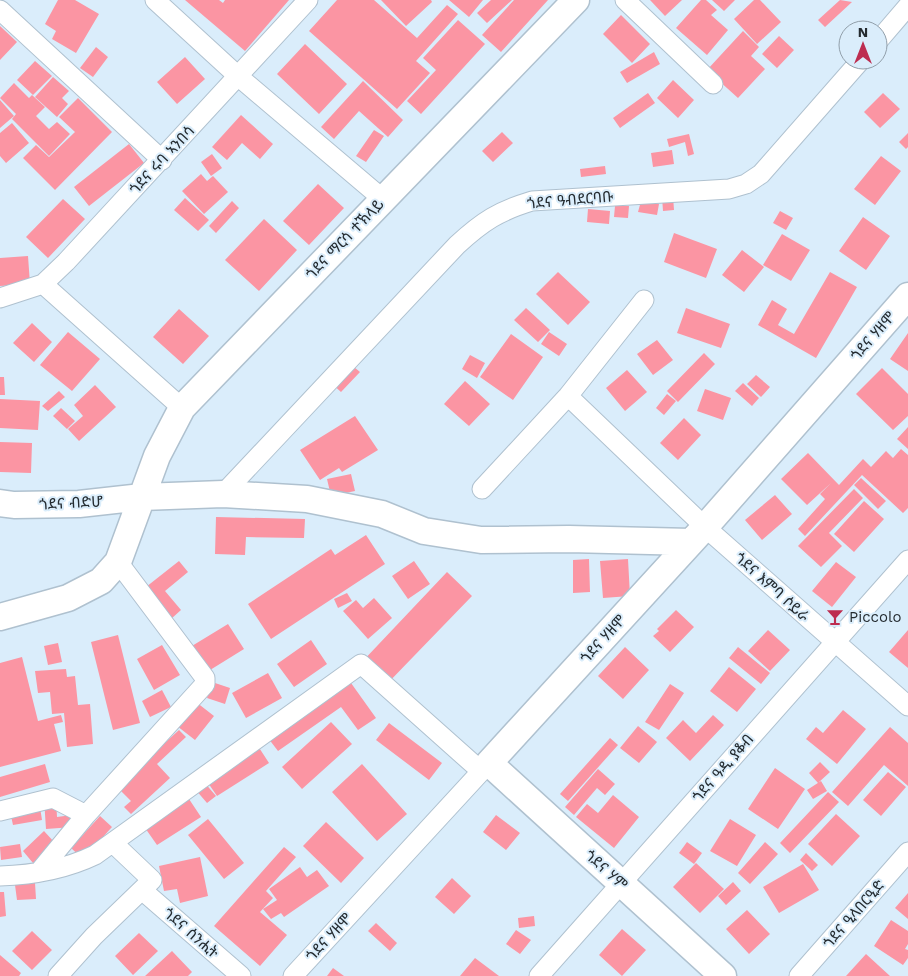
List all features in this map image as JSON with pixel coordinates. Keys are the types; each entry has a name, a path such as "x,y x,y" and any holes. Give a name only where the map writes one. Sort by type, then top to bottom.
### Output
{"street":[{"path":"155,0 239,77 384,200"},
{"name":"ጎደና ሩባ ኣንበሳ","path":"0,298 43,284 162,160 308,0"},
{"name":"ጎደና ማርሳ ተኽላይ","path":"118,562 157,456 182,408 576,0"},
{"path":"625,0 713,84"},
{"path":"888,29 908,6"},
{"path":"0,10 162,160"},
{"name":"ጎደና ዓብደርባቡ","path":"223,494 457,244 478,226 505,209 532,200 729,189 746,184 761,174 852,70"},
{"path":"43,284 182,408"},
{"name":"ጎደና ሃዘሞ","path":"292,976 698,534 908,296"},
{"path":"482,489 568,396 644,300"},
{"name":"ጎደና እምባ ሶይራ","path":"568,396 698,534 834,642 908,706"},
{"name":"ጎደና ብድሆ","path":"0,503 14,505 79,504 142,497 223,494 307,498 382,514 424,531 481,540 698,534"},
{"name":"ጎደና ዓዲ ያቆብ","path":"540,976 908,560"},
{"path":"0,617 68,598 101,581 118,562 205,678 205,684 86,815 39,872"},
{"path":"0,876 39,872 81,862 113,843 361,664 485,767"},
{"name":"ጎደና ሃም","path":"485,767 621,884 723,976"},
{"path":"0,811 53,798 86,815"},
{"name":"ጎደና ሰንሒት","path":"113,843 147,884 241,976"},
{"name":"ጎደና ዒላበርዒድ","path":"799,976 908,852"},
{"path":"58,976 147,884"}],"building":[{"path":"58,0 75,0 99,14 76,53 52,39 56,31 45,24"},
{"path":"185,0 219,0 223,3 225,0 289,0 245,51"},
{"path":"337,0 374,0 417,38 447,5 458,14 416,61 430,73 397,109 309,31"},
{"path":"381,0 431,0 432,2 406,26"},
{"path":"449,0 483,0 469,17"},
{"path":"491,0 512,0 487,23 477,13"},
{"path":"514,0 548,0 501,52 482,35"},
{"path":"650,0 682,0 665,16"},
{"path":"701,0 706,0 717,10 711,15 728,30 707,55 676,28"},
{"path":"712,0 735,0 724,11"},
{"path":"754,0 760,0 781,22 757,44 734,19"},
{"path":"840,0 852,2 825,27 818,20"},
{"path":"621,15 650,44 632,63 603,34"},
{"path":"458,20 485,44 421,114 407,101 436,70 423,58"},
{"path":"0,26 17,42 0,60"},
{"path":"743,31 759,47 751,56 765,69 738,98 707,70"},
{"path":"779,36 794,50 777,68 762,54"},
{"path":"305,44 347,84 319,114 277,74"},
{"path":"96,47 108,57 93,77 80,68"},
{"path":"654,52 660,64 627,83 620,72"},
{"path":"185,57 205,79 177,104 157,82"},
{"path":"35,61 52,76 33,95 17,80"},
{"path":"53,77 69,91 62,98 68,104 57,117 35,97"},
{"path":"673,80 694,100 678,118 657,98"},
{"path":"363,81 403,120 388,137 359,111 334,139 321,127"},
{"path":"14,83 29,98 32,95 45,107 36,116 49,129 57,122 70,134 49,156 12,119 16,114 0,98"},
{"path":"648,93 655,103 620,128 613,118"},
{"path":"883,93 900,109 880,128 864,112"},
{"path":"78,98 112,132 55,190 23,158 36,145 49,157 75,132 59,117"},
{"path":"0,100 14,116 0,128"},
{"path":"241,115 273,144 260,159 242,143 227,160 212,147"},
{"path":"12,123 29,143 6,163 0,156 0,133"},
{"path":"374,130 384,136 366,162 356,156"},
{"path":"502,132 513,143 493,162 482,151"},
{"path":"908,133 908,147 906,149 899,142"},
{"path":"689,134 694,154 688,156 685,142 669,147 667,139"},
{"path":"129,144 144,163 89,206 74,187"},
{"path":"672,150 674,164 653,167 651,153"},
{"path":"212,154 222,168 211,176 201,162"},
{"path":"881,156 901,171 875,205 854,189"},
{"path":"605,166 606,174 581,177 580,169"},
{"path":"201,174 207,181 213,176 228,192 204,214 182,191"},
{"path":"318,184 344,208 309,245 283,221"},
{"path":"673,196 674,210 663,211 662,197"},
{"path":"185,198 209,220 198,231 174,210"},
{"path":"63,199 85,219 48,258 26,237"},
{"path":"232,201 239,208 216,233 209,226"},
{"path":"641,201 659,204 657,215 638,212"},
{"path":"615,206 629,206 628,218 614,217"},
{"path":"588,209 610,211 609,224 587,222"},
{"path":"780,211 793,218 786,230 773,223"},
{"path":"863,217 890,236 866,270 839,251"},
{"path":"264,219 297,250 259,291 225,260"},
{"path":"674,233 717,249 706,278 664,262"},
{"path":"782,234 810,250 791,281 763,265"},
{"path":"742,250 764,267 744,292 722,275"},
{"path":"28,256 30,284 0,286 0,258"},
{"path":"558,272 590,302 568,325 536,294"},
{"path":"830,272 857,287 816,358 758,325 772,300 787,309 778,325 794,334"},
{"path":"526,308 550,330 538,342 514,320"},
{"path":"686,308 730,324 721,348 677,333"},
{"path":"179,309 209,336 183,364 153,337"},
{"path":"32,323 52,342 34,362 13,343"},
{"path":"68,332 100,359 72,391 40,365"},
{"path":"549,332 567,344 559,356 541,344"},
{"path":"908,333 908,371 890,359"},
{"path":"511,334 543,357 513,400 480,377"},
{"path":"657,340 673,360 653,375 637,354"},
{"path":"704,353 715,364 678,402 667,391"},
{"path":"470,355 485,363 477,378 462,369"},
{"path":"348,362 360,372 341,392 330,382"},
{"path":"882,368 908,394 908,416 893,430 856,394"},
{"path":"627,370 647,392 625,411 606,388"},
{"path":"756,375 770,387 761,397 747,384"},
{"path":"0,377 4,377 5,395 0,395"},
{"path":"465,381 490,404 469,426 444,404"},
{"path":"743,383 759,398 752,406 735,391"},
{"path":"95,385 116,407 79,441 68,429 83,416 74,405"},
{"path":"705,389 731,398 723,420 697,411"},
{"path":"59,391 65,397 48,411 42,406"},
{"path":"667,394 676,401 664,415 656,408"},
{"path":"0,399 40,401 38,430 0,428"},
{"path":"61,408 75,421 67,429 53,416"},
{"path":"355,416 378,450 342,472 339,468 320,480 300,450"},
{"path":"684,418 701,435 678,460 660,443"},
{"path":"908,427 908,449 897,439"},
{"path":"0,442 32,443 31,473 0,472"},
{"path":"901,449 908,455 908,508 903,513 862,475 805,536 798,529 825,499 820,494 831,483 807,505 781,479 808,453 839,485 863,459 871,467 886,451 893,458"},
{"path":"351,474 355,491 331,496 327,479"},
{"path":"861,478 886,501 878,509 854,485"},
{"path":"854,489 863,498 829,533 842,546 821,567 798,546"},
{"path":"775,495 792,514 762,540 745,520"},
{"path":"864,501 884,519 854,552 834,534"},
{"path":"216,517 305,519 304,538 246,537 245,555 215,554"},
{"path":"366,535 385,564 271,639 248,604 331,549 335,555"},
{"path":"589,559 590,592 573,593 573,560"},
{"path":"628,559 630,596 603,598 600,561"},
{"path":"179,561 188,572 165,591 181,610 171,619 146,587"},
{"path":"414,561 430,584 408,599 392,576"},
{"path":"836,562 856,577 832,607 812,591"},
{"path":"447,572 472,596 384,687 360,664"},
{"path":"347,593 352,601 338,608 334,599"},
{"path":"374,598 392,618 368,639 343,611 356,600 363,608"},
{"path":"676,610 694,627 670,652 653,636 659,631 657,629"},
{"path":"228,624 244,649 202,675 187,649"},
{"path":"768,630 790,650 770,671 748,651"},
{"path":"908,630 908,668 889,652"},
{"path":"118,635 140,723 113,730 91,642"},
{"path":"311,640 327,664 294,687 277,664"},
{"path":"58,643 62,662 48,665 44,646"},
{"path":"162,645 180,675 154,690 137,659"},
{"path":"625,647 649,670 623,699 598,676"},
{"path":"738,647 770,673 761,684 729,658"},
{"path":"22,657 38,721 61,715 63,722 54,724 61,751 0,767 0,663"},
{"path":"729,667 756,689 737,712 710,691"},
{"path":"66,669 67,677 75,676 78,705 90,704 93,744 67,747 64,713 52,714 50,692 38,693 35,671"},
{"path":"268,673 282,698 246,718 232,693"},
{"path":"346,676 376,718 358,730 341,707 278,751 265,734"},
{"path":"212,682 230,688 225,704 207,698"},
{"path":"670,684 684,693 659,730 645,722"},
{"path":"162,690 171,707 150,717 142,701"},
{"path":"196,702 214,716 195,740 177,726"},
{"path":"843,710 866,729 837,764 806,739 816,727 823,733"},
{"path":"713,715 724,725 690,761 666,738 683,720 696,733"},
{"path":"331,722 352,744 302,789 282,767"},
{"path":"389,723 442,763 429,780 376,740"},
{"path":"638,726 657,742 639,763 620,748"},
{"path":"890,727 908,743 908,786 884,765 848,806 832,792"},
{"path":"179,730 186,737 157,764 170,778 131,814 124,807 131,801 117,787"},
{"path":"610,738 618,745 568,801 560,794"},
{"path":"256,743 269,763 217,796 204,777"},
{"path":"820,762 830,772 818,783 809,773"},
{"path":"45,764 50,782 0,797 0,777"},
{"path":"362,764 407,814 377,841 332,792"},
{"path":"775,768 805,789 778,829 748,809"},
{"path":"598,769 615,784 605,795 597,788 574,815 565,807"},
{"path":"888,772 906,787 881,816 863,800"},
{"path":"821,781 827,791 813,799 807,790"},
{"path":"204,782 216,796 207,803 195,789"},
{"path":"828,792 839,802 790,853 780,843"},
{"path":"613,795 639,817 614,848 576,817 587,804 598,813"},
{"path":"187,796 201,817 157,845 143,825"},
{"path":"56,798 57,817 72,815 73,827 46,829 44,799"},
{"path":"39,801 42,820 13,825 9,807"},
{"path":"836,814 860,836 832,866 808,844"},
{"path":"496,815 520,833 506,850 483,832"},
{"path":"100,816 112,827 83,859 71,848"},
{"path":"208,819 244,863 224,879 188,835"},
{"path":"730,819 756,835 737,866 710,851"},
{"path":"326,822 364,858 341,883 303,846"},
{"path":"44,831 55,843 33,863 23,851"},
{"path":"687,842 702,853 694,864 679,853"},
{"path":"765,842 778,854 750,884 738,873"},
{"path":"20,844 22,857 1,860 0,847"},
{"path":"284,847 296,857 266,891 273,898 260,912 287,935 260,966 214,926"},
{"path":"806,853 818,865 812,871 800,860"},
{"path":"200,857 208,896 180,903 177,889 164,891 159,866"},
{"path":"696,863 724,889 700,913 673,887"},
{"path":"803,864 819,890 779,913 763,887"},
{"path":"300,867 307,877 317,870 329,886 284,917 281,913 271,919 263,909 277,900 269,889"},
{"path":"452,878 471,896 454,914 435,897"},
{"path":"733,882 741,891 726,905 718,896"},
{"path":"35,883 36,899 17,900 15,885"},
{"path":"0,892 4,892 6,916 0,917"},
{"path":"908,893 908,919 895,908"},
{"path":"747,910 770,934 749,954 726,929"},
{"path":"534,916 535,926 519,928 518,918"},
{"path":"891,920 908,931 908,944 905,949 908,950 908,958 903,965 874,946"},
{"path":"376,923 397,943 390,951 368,931"},
{"path":"622,929 646,950 622,976 599,955"},
{"path":"516,930 531,940 520,954 506,944"},
{"path":"32,931 52,950 32,970 12,951"},
{"path":"139,933 158,951 133,975 115,956"},
{"path":"172,951 192,972 188,976 145,976"},
{"path":"866,954 890,976 846,976"},
{"path":"0,955 21,973 19,976 0,976"},
{"path":"475,958 499,976 460,976"},
{"path":"333,968 344,976 327,976"}],"place":[{"name":"Piccolo","path":"835,617"}]}
